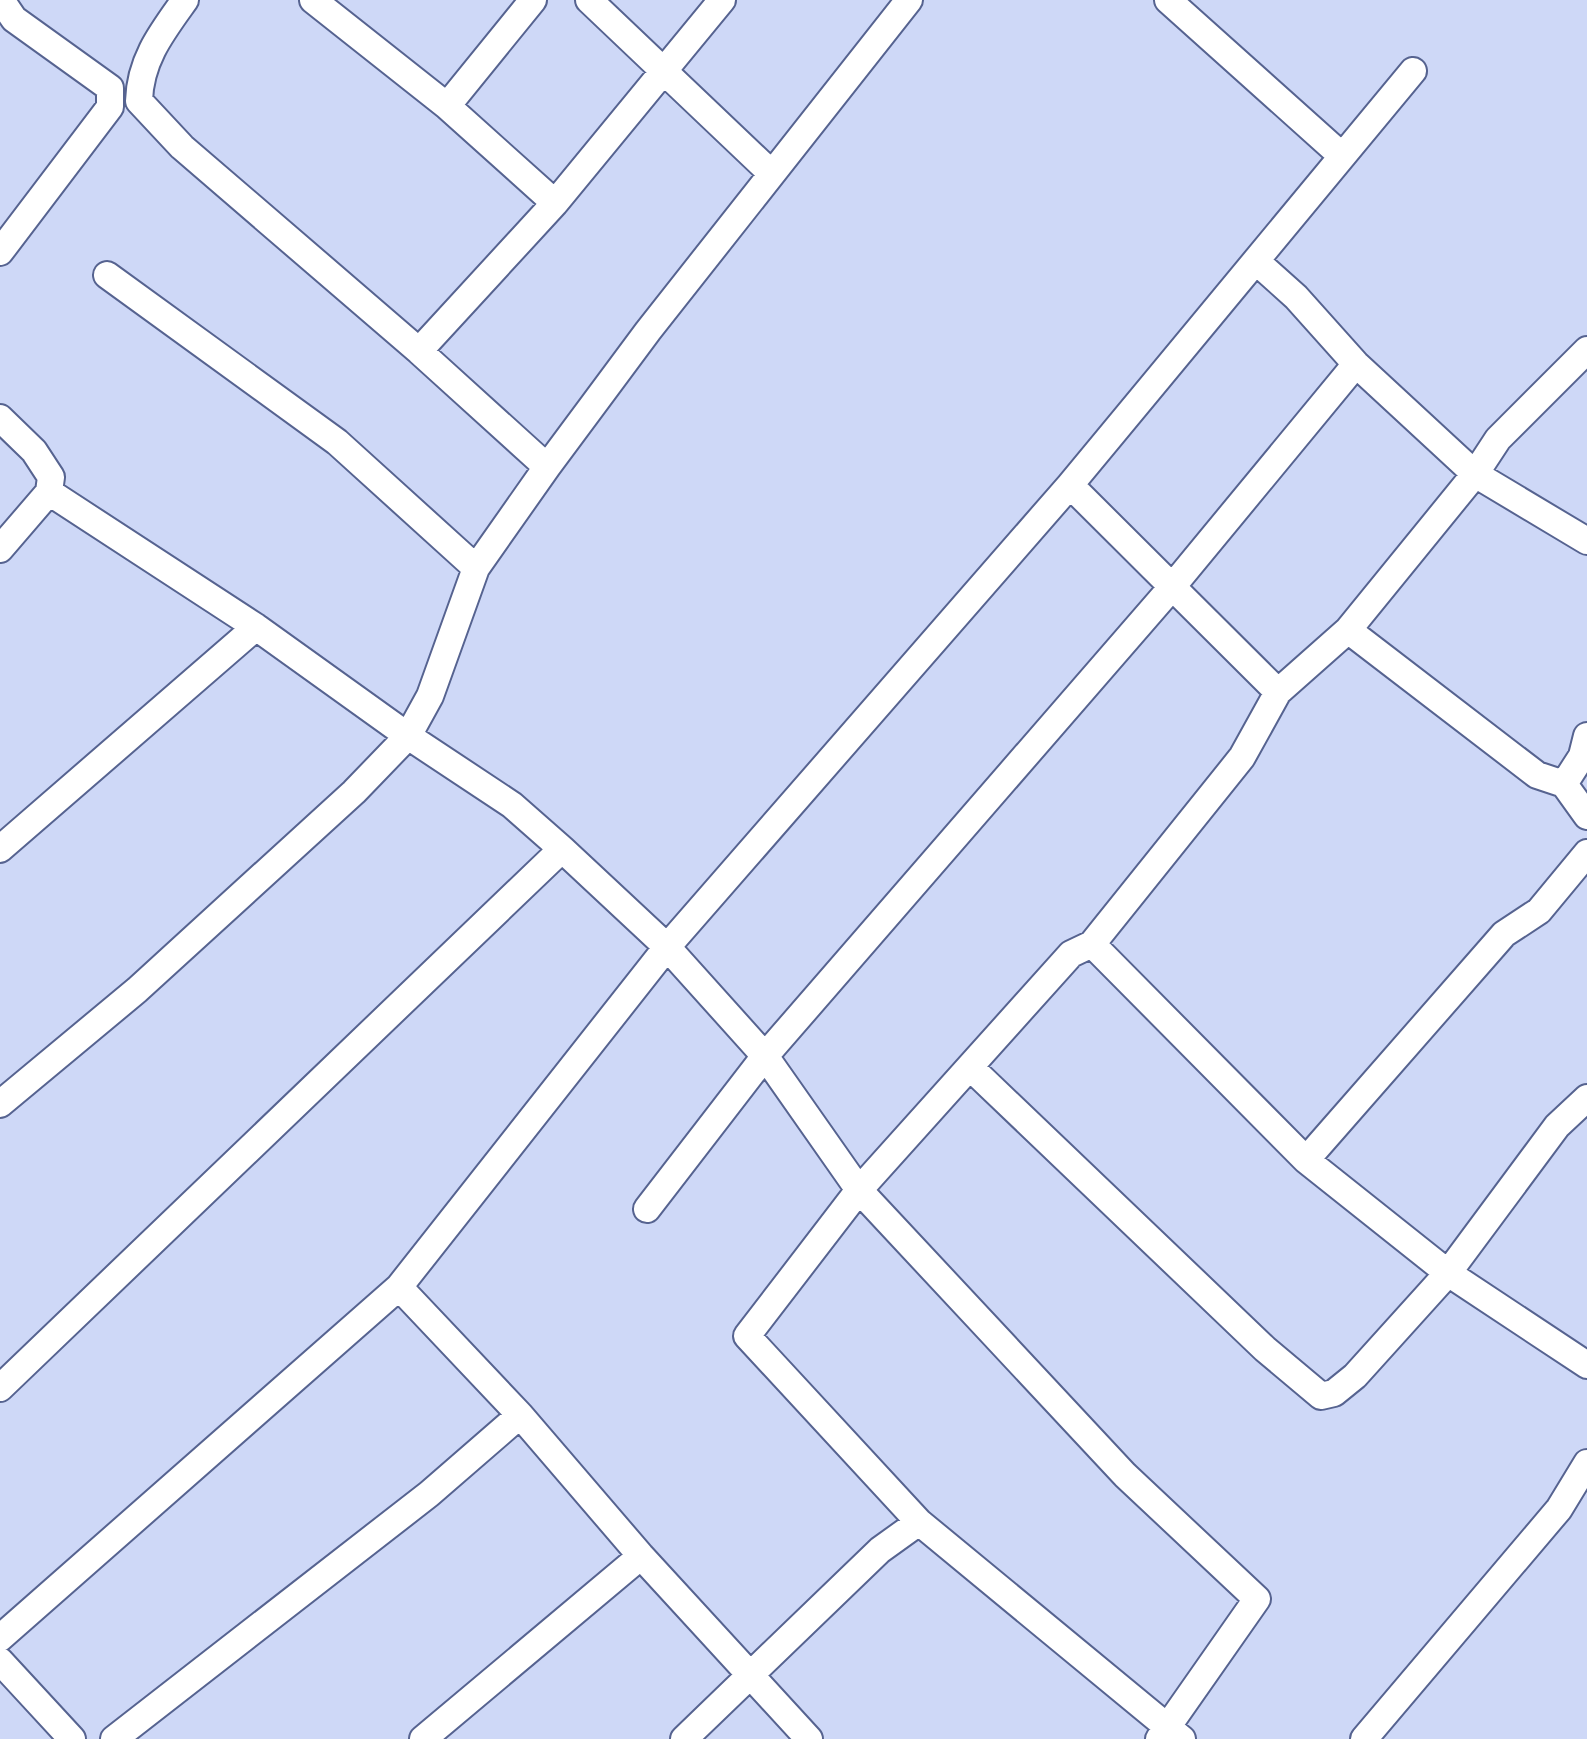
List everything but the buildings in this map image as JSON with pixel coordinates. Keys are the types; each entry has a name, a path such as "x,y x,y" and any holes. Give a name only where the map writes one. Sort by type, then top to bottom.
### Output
{"street":[{"path":"0,252 110,107 110,88 14,19 1,0"},
{"path":"185,0 150,50 139,83 139,101 182,146 419,351 547,467"},
{"path":"313,0 447,106 555,203"},
{"path":"447,106 533,0"},
{"path":"590,0 771,173"},
{"path":"419,351 555,203 722,0"},
{"path":"0,1104 137,990 354,792 408,736 430,696 476,568 547,467 771,173 909,0"},
{"path":"1176,3 1342,156"},
{"path":"0,1638 399,1287 667,947 1070,485 1413,71"},
{"path":"1257,262 1296,297 1356,364 1475,474 1587,541"},
{"path":"107,275 337,442 476,568"},
{"path":"49,492 256,627 408,736 512,805 562,849 667,947 765,1056 859,1190 1125,1475 1257,1600 1169,1735 919,1522 747,1336 859,1190 1072,954 1092,944 1242,757 1278,692 1348,630 1475,474 1498,439 1587,350"},
{"path":"647,1209 765,1056 1171,587 1356,364"},
{"path":"0,418 34,451 51,477 49,492 0,549"},
{"path":"1070,485 1278,692"},
{"path":"0,849 256,627"},
{"path":"1348,630 1537,775 1564,784 1587,816"},
{"path":"1564,784 1582,756 1587,736"},
{"path":"0,1388 562,849"},
{"path":"1306,1160 1504,934 1539,911 1587,853"},
{"path":"1092,944 1306,1160 1448,1273 1587,1365"},
{"path":"970,1067 1265,1349 1321,1396 1334,1393 1355,1376 1448,1273 1557,1126 1587,1098"},
{"path":"399,1287 520,1415 750,1678 809,1739"},
{"path":"114,1739 429,1494 520,1415"},
{"path":"1364,1739 1559,1509 1587,1464"},
{"path":"684,1739 880,1550 919,1522"},
{"path":"423,1739 642,1556"},
{"path":"0,1661 72,1739"}]}
